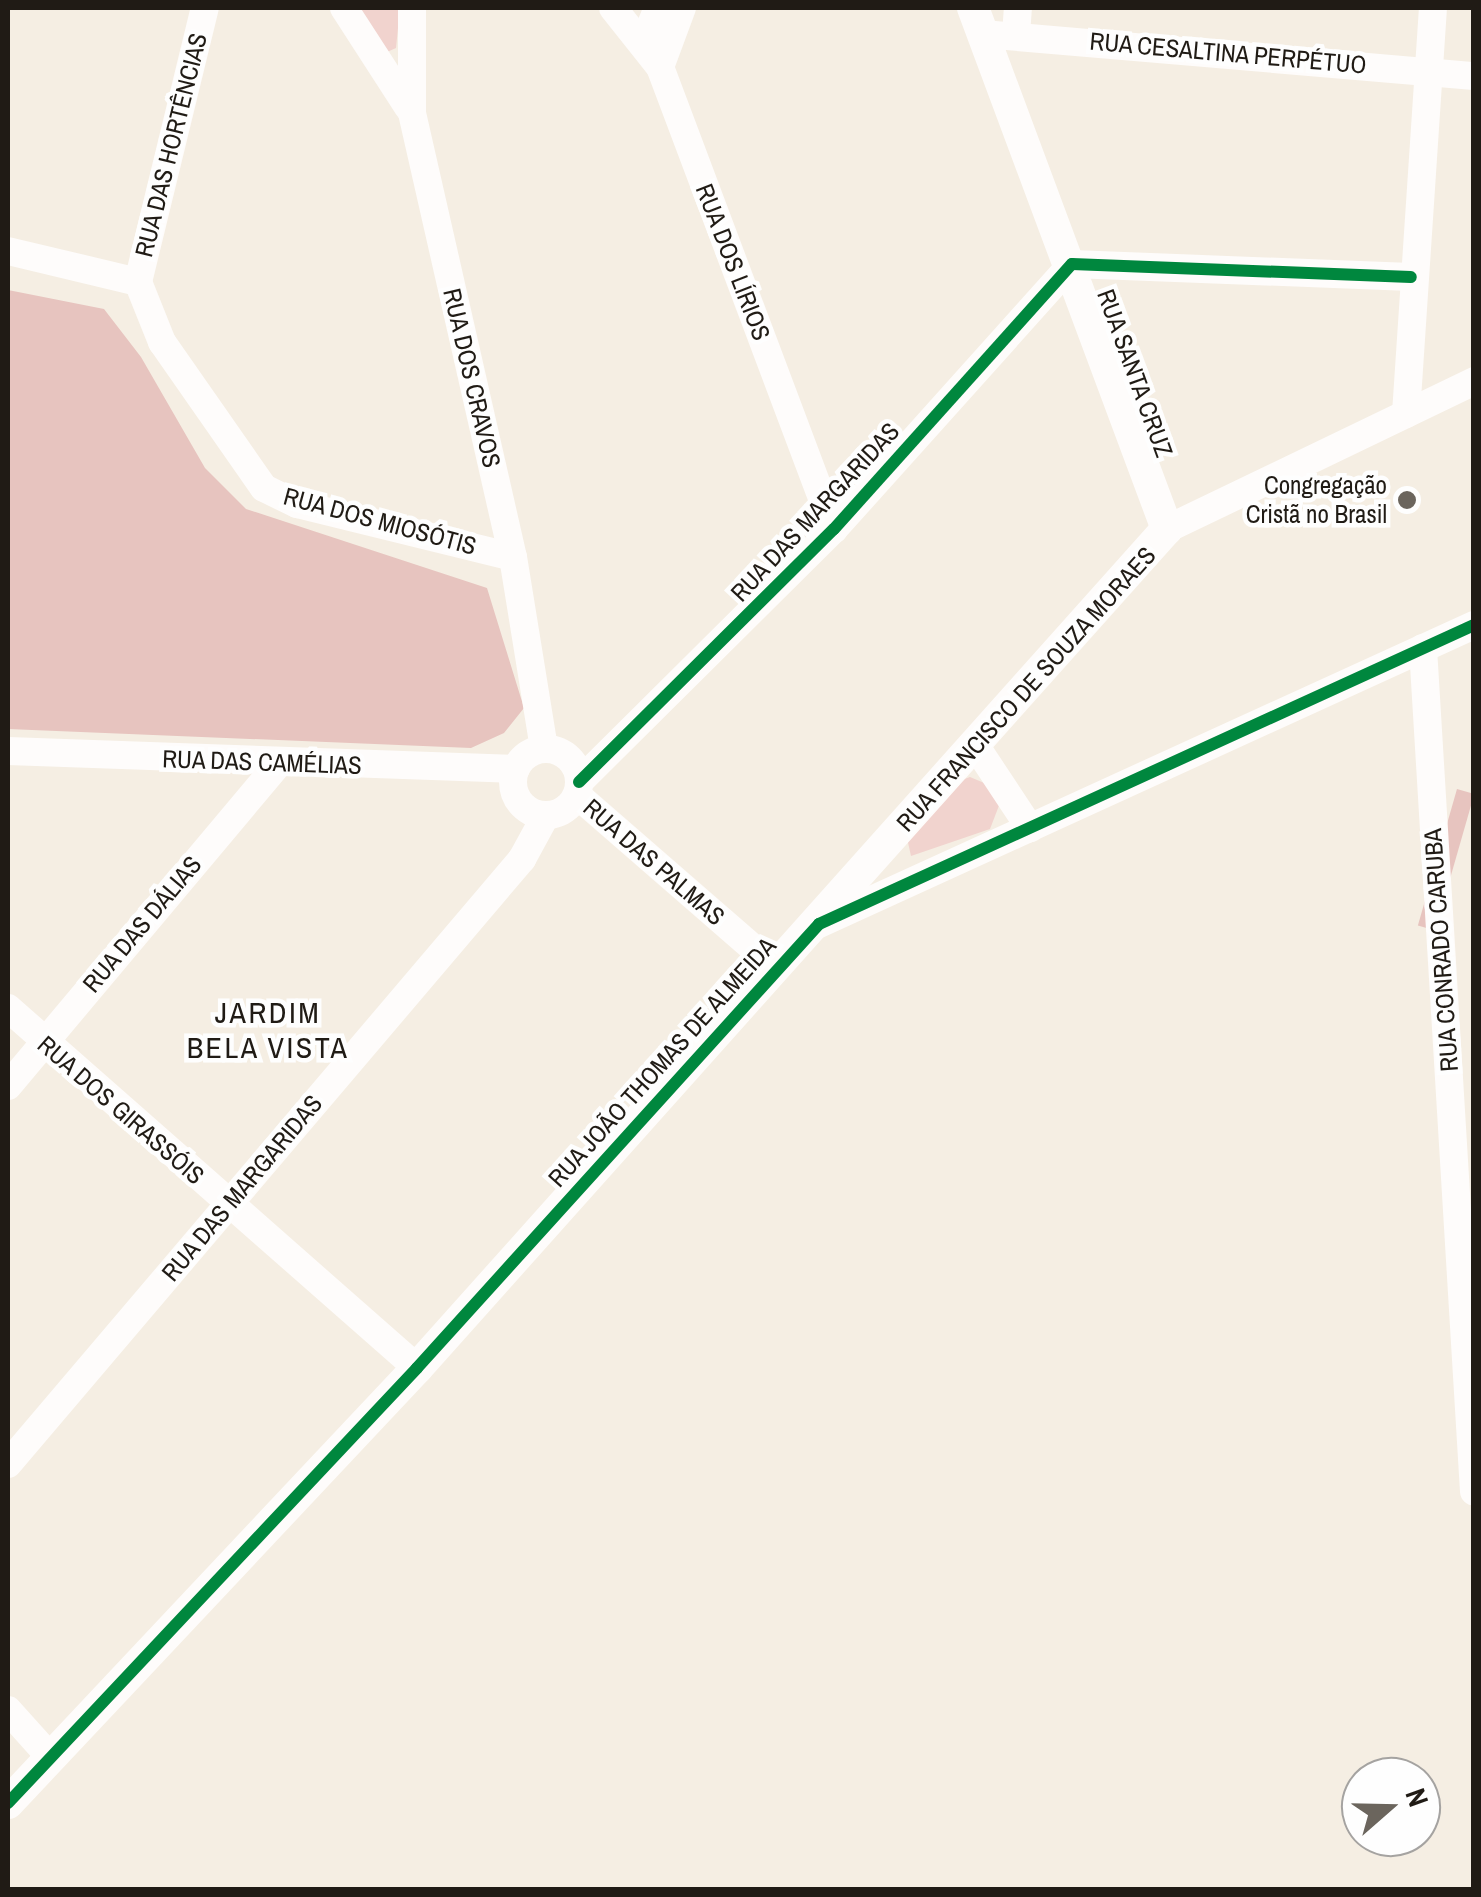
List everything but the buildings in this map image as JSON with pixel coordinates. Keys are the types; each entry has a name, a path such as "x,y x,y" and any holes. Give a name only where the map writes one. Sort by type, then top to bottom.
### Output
{"street":[{"name":"RUA DAS HORTÊNCIAS","path":"138,282 204,8"},
{"path":"344,8 412,113"},
{"name":"RUA DOS CRAVOS","path":"412,8 412,113 513,557 544,749"},
{"name":"RUA DOS LÍRIOS","path":"613,8 644,42 660,67 834,529"},
{"path":"644,42 658,8"},
{"path":"660,67 682,8"},
{"path":"1406,414 1411,277 1433,8"},
{"name":"RUA CESALTINA PERPÉTUO","path":"978,21 1017,21 1474,76"},
{"name":"RUA SANTA CRUZ","path":"978,21 1072,264 1167,530"},
{"path":"8,251 138,282"},
{"path":"1072,264 1411,277"},
{"name":"RUA DAS MARGARIDAS","path":"578,788 834,529 1072,264"},
{"name":"RUA DOS MIOSÓTIS","path":"138,282 162,342 264,488 297,504 513,557"},
{"name":"RUA FRANCISCO DE SOUZA MORAES","path":"819,924 1167,530 1474,381"},
{"name":"RUA JOÃO THOMAS DE ALMEIDA","path":"8,1804 416,1368 819,924 1474,625"},
{"name":"RUA CONRADO CARUBA","path":"1423,648 1462,1114 1473,1486"},
{"path":"974,745 1030,828"},
{"path":"544,749 566,755 578,788 565,809 546,815 519,800 516,769 544,749"},
{"name":"RUA DAS CAMÉLIAS","path":"8,751 278,764 516,769"},
{"name":"RUA DAS DÁLIAS","path":"8,1086 278,764"},
{"name":"RUA DAS PALMAS","path":"578,788 776,968"},
{"name":"RUA DAS MARGARIDAS","path":"8,1464 522,858 546,815"},
{"name":"RUA DOS GIRASSÓIS","path":"8,1008 416,1368"},
{"path":"8,1710 51,1758"}],"shaded area":[{"path":"357,8 400,8 396,48 387,52"},
{"path":"8,290 104,309 141,357 205,468 246,509 487,588 524,708 504,733 471,748 8,729"},
{"path":"970,777 989,785 1000,803 990,829 911,856 907,838 956,782"},
{"path":"1457,789 1474,795 1435,930 1418,925"}],"cycle path":[{"path":"579,782 834,529 1072,264 1411,277"},
{"path":"8,1803 417,1368 819,924 1474,625"}],"place":[{"name":"Congregação Cristã no Brasil","path":"1407,500"}],"district":[{"name":"JARDIM BELA VISTA","path":"268,1029"}]}
